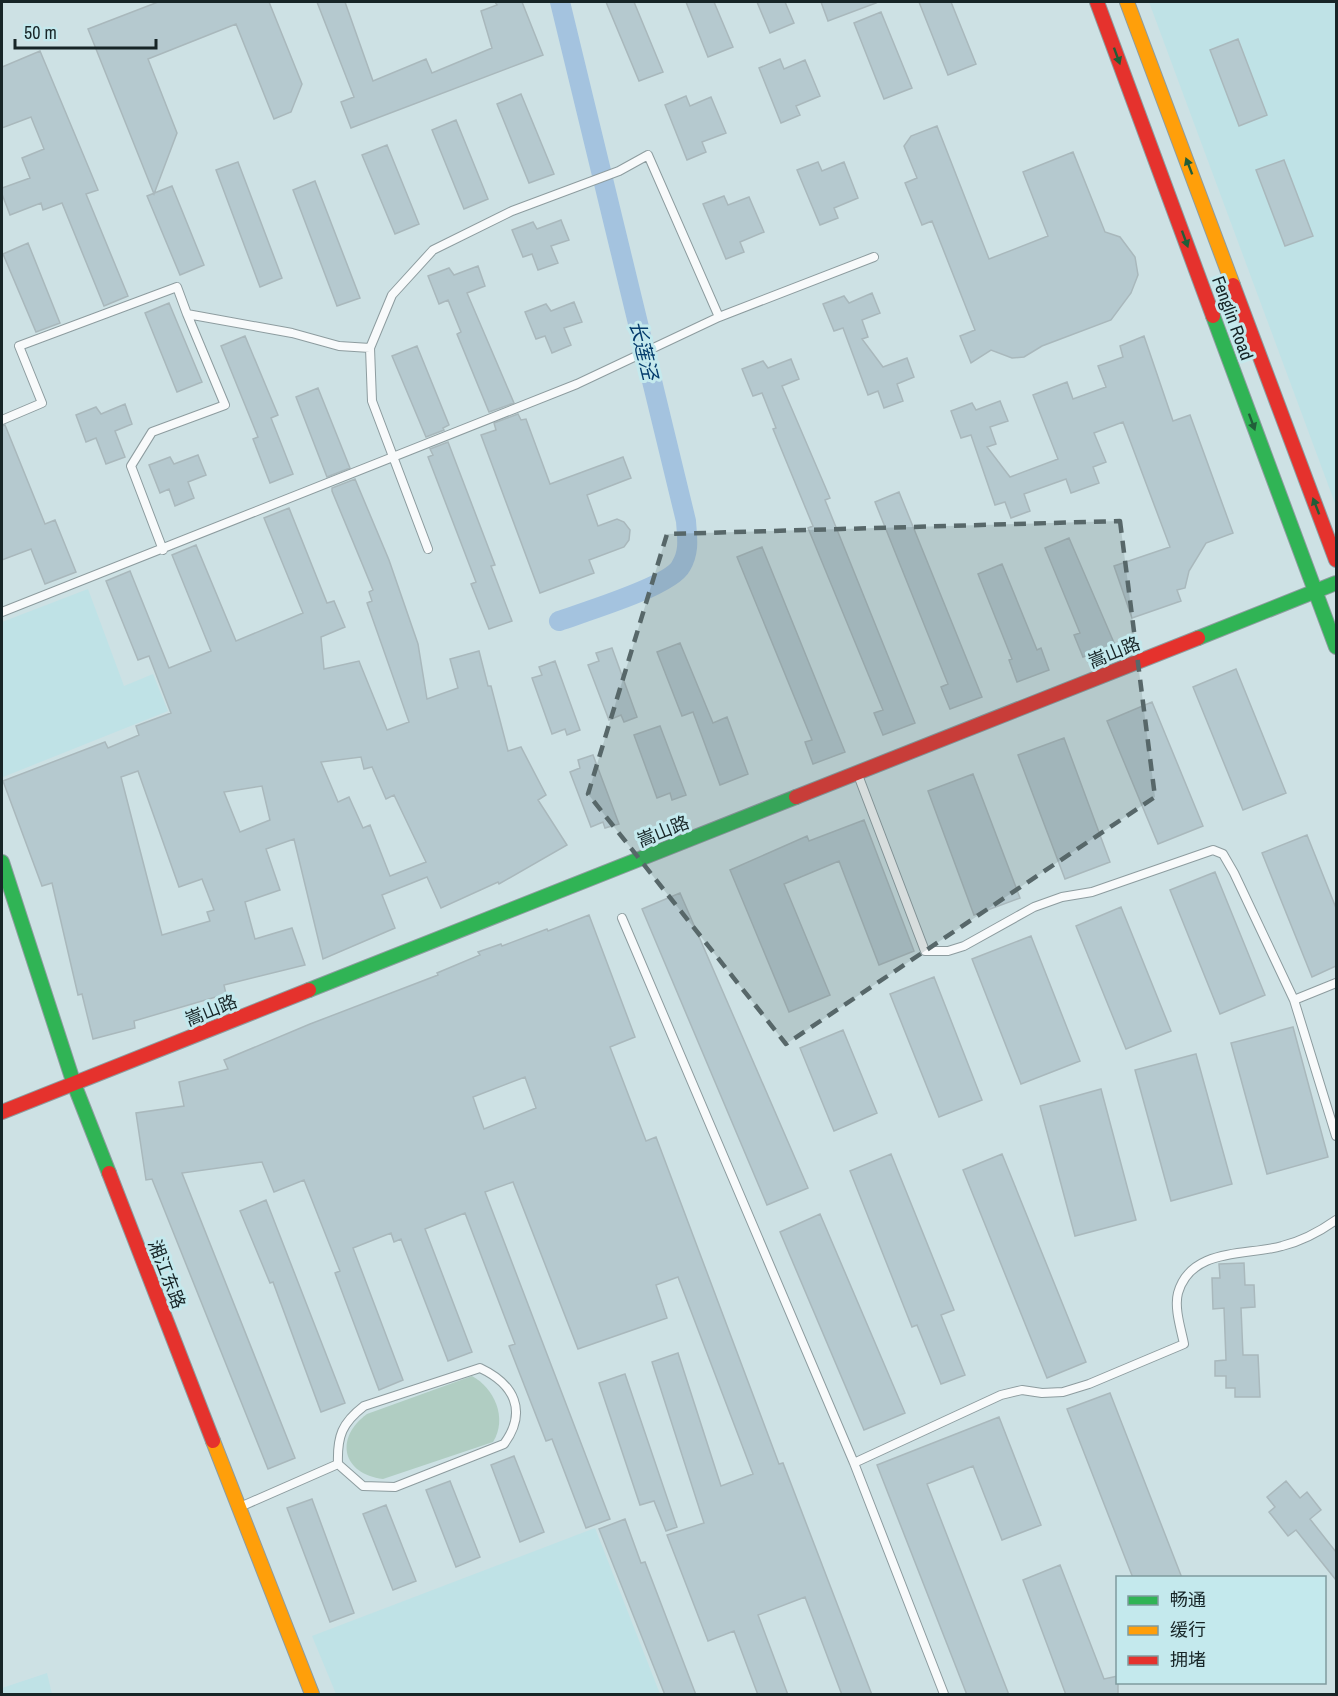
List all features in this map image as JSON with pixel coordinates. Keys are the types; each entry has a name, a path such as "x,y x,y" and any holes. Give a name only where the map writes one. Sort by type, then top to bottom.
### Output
{"street":[{"name":"Fenglin Road","path":"1096,2 1336,647"},
{"name":"Fenglin Road","path":"1127,2 1336,560"},
{"name":"嵩山路","path":"2,1112 1336,583"},
{"name":"湘江东路","path":"2,862 74,1084 312,1695"}],"lane":[{"path":"428,549 372,401 370,348 392,295 433,250 513,211 619,171 648,155 719,318"},
{"path":"2,612 577,384 672,342 719,318 874,257"},
{"path":"2,420 42,403 19,346 177,287 225,405 152,432 131,466 163,549"},
{"path":"187,314 292,333 339,346 370,348"},
{"path":"857,774 925,951 948,951 964,946 1034,907 1062,897 1092,892 1213,850 1223,854 1294,1000 1336,1136"},
{"path":"622,918 855,1463 944,1695"},
{"path":"1294,1000 1336,983"},
{"path":"855,1463 1001,1395 1022,1390 1042,1393 1064,1392 1089,1384 1184,1344 1178,1311 1178,1293 1196,1267 1211,1258 1280,1247 1303,1239 1336,1221"},
{"path":"480,1368 504,1384 514,1400 517,1414 514,1431 504,1444 395,1487 363,1486 338,1464 341,1433 349,1418 364,1406 480,1368"},
{"path":"239,1508 338,1464"}],"highlighted area":[{"path":"1120,521 1155,797 786,1044 588,794 667,534"}],"shaded area":[{"path":"1149,2 1336,2 1336,506"},
{"path":"88,589 124,686 153,674 168,711 3,777 2,622"},
{"path":"595,1528 660,1694 336,1694 312,1636"},
{"path":"47,1673 52,1694 2,1694 2,1688"}],"green space":[{"path":"472,1376 487,1388 496,1404 499,1423 493,1442 383,1479 369,1476 351,1463 347,1454 350,1434 367,1414"}],"building":[{"path":"158,2 269,2 302,84 291,112 274,119 236,24 148,59 177,133 154,194 88,29"},
{"path":"317,2 345,2 373,81 426,59 432,73 492,48 481,11 497,5 495,2 522,2 543,55 351,128 341,102 354,97"},
{"path":"606,2 634,2 663,72 639,81"},
{"path":"686,2 714,2 733,47 708,57"},
{"path":"757,2 785,2 794,23 770,33"},
{"path":"821,2 875,2 876,3 828,21"},
{"path":"919,2 951,2 976,64 948,75"},
{"path":"881,12 912,88 884,99 854,23"},
{"path":"1238,39 1267,115 1239,126 1210,50"},
{"path":"40,51 98,190 86,194 128,296 104,306 62,203 43,210 41,203 10,215 2,194 2,188 30,178 22,158 44,149 31,117 2,128 2,67"},
{"path":"780,59 784,69 805,60 820,96 796,106 800,115 781,123 759,68"},
{"path":"521,94 554,174 529,183 497,104"},
{"path":"686,96 690,106 711,97 726,133 702,142 706,152 687,160 665,105"},
{"path":"456,120 488,199 464,209 432,130"},
{"path":"937,126 989,259 1048,236 1023,172 1073,152 1105,232 1120,237 1135,257 1138,275 1131,293 1111,320 1042,346 1024,357 1012,358 991,350 971,363 960,336 975,330 932,221 922,225 905,183 917,178 904,146 911,136"},
{"path":"387,145 419,224 395,234 362,155"},
{"path":"1284,160 1313,236 1285,246 1256,170"},
{"path":"238,162 282,278 260,287 216,170"},
{"path":"818,162 822,171 844,162 858,198 834,208 838,218 820,225 797,170"},
{"path":"315,181 360,298 337,306 293,190"},
{"path":"172,186 204,265 180,275 147,196"},
{"path":"724,196 728,205 749,197 764,232 740,242 744,252 726,259 703,204"},
{"path":"561,220 569,240 551,246 558,263 538,270 532,254 523,257 512,230 533,222 537,229"},
{"path":"28,243 60,323 36,332 3,254"},
{"path":"478,266 485,286 467,293 514,403 489,412 457,334 461,332 448,300 439,304 428,276 449,268 454,275"},
{"path":"872,293 880,313 862,320 868,337 862,339 883,367 907,358 914,377 897,384 903,401 884,408 878,391 868,395 843,328 834,331 823,304 844,296 849,303"},
{"path":"574,302 582,322 564,328 571,345 552,353 545,336 536,339 525,312 546,304 551,311"},
{"path":"169,303 202,382 177,392 145,313"},
{"path":"245,336 278,415 271,418 293,474 270,483 253,439 258,437 221,346"},
{"path":"1144,336 1173,421 1190,415 1233,533 1206,543 1189,571 1185,588 1177,590 1181,601 1132,618 1114,566 1170,547 1123,422 1094,433 1106,462 1093,467 1099,483 1071,493 1066,479 1024,494 1030,511 1011,518 1005,502 995,505 971,435 961,438 951,411 972,403 976,410 1000,401 1008,421 990,427 996,444 987,447 1010,477 1058,459 1033,395 1067,382 1073,399 1106,387 1098,366 1123,357 1120,346"},
{"path":"417,346 449,425 443,428 444,430 426,437 392,356"},
{"path":"791,359 799,379 782,386 830,498 825,500 915,723 883,735 874,713 883,710 808,528 813,526 773,429 776,428 762,393 753,396 742,369 763,361 768,368"},
{"path":"318,388 350,468 327,477 296,397"},
{"path":"125,404 132,424 115,431 125,457 106,464 96,438 86,442 76,415 96,407 101,414"},
{"path":"518,414 521,420 526,419 550,484 623,457 631,478 587,495 598,526 617,519 624,522 630,530 629,540 624,547 589,560 594,573 540,593 481,435 496,430 494,423"},
{"path":"5,425 45,524 55,520 76,572 45,584 31,549 2,560 2,426"},
{"path":"448,442 495,565 491,566 512,621 489,629 471,584 476,582 428,457 433,455 430,449"},
{"path":"198,455 206,475 188,482 194,498 175,506 169,489 160,493 149,465 170,457 174,464"},
{"path":"355,479 389,560 418,644 427,699 458,688 450,659 479,651 508,751 521,747 546,795 538,800 567,845 499,884 498,882 441,908 427,877 382,895 395,928 323,959 294,839 266,849 280,890 245,902 255,939 292,928 305,965 224,985 226,994 134,1021 135,1028 93,1039 82,994 78,995 52,883 42,886 3,781 105,742 108,748 139,735 136,726 171,713 149,656 138,660 106,581 130,571 169,668 211,651 172,555 196,545 236,641 303,613 264,518 289,508 327,603 334,601 345,627 321,637 324,669 359,661 387,730 409,722 367,603 372,601 369,592 373,590 332,488","holes":["361,757 364,769 372,767 386,799 394,795 426,862 390,876 370,825 363,828 349,797 338,802 321,762","138,771 179,887 202,879 214,910 207,912 210,921 162,935 121,777","262,786 270,820 240,832 224,792"]},
{"path":"899,492 982,697 950,709 941,687 948,684 875,502"},
{"path":"1069,538 1115,645 1083,657 1074,635 1080,633 1045,548"},
{"path":"762,547 845,752 813,764 805,742 812,740 737,557"},
{"path":"1002,564 1037,650 1041,648 1049,670 1017,682 1009,660 1012,659 978,574"},
{"path":"680,643 713,723 727,717 748,774 720,785 693,712 682,716 657,652"},
{"path":"612,648 637,717 624,722 621,715 609,720 588,665 599,661 596,653"},
{"path":"555,661 580,730 567,735 565,729 552,734 532,678 542,675 539,667"},
{"path":"1236,669 1286,793 1243,810 1193,687"},
{"path":"1152,702 1203,826 1158,844 1107,721"},
{"path":"660,726 686,795 672,800 670,793 657,798 634,735"},
{"path":"1064,738 1110,862 1065,879 1018,755"},
{"path":"593,755 619,824 605,828 603,822 591,827 570,772 580,768 578,760"},
{"path":"973,774 1020,898 974,915 928,791"},
{"path":"864,820 914,951 879,965 839,861 784,884 830,995 789,1012 730,870 807,836 809,841"},
{"path":"1307,835 1336,908 1336,966 1312,977 1262,853"},
{"path":"1215,872 1265,995 1220,1014 1170,890"},
{"path":"680,893 808,1188 767,1205 642,909"},
{"path":"1121,907 1171,1031 1126,1049 1076,926"},
{"path":"589,915 635,1037 610,1047 646,1141 656,1137 779,1464 783,1463 872,1695 842,1695 805,1597 758,1615 788,1695 758,1695 734,1631 708,1641 667,1535 704,1523 652,1362 678,1353 721,1486 753,1474 678,1277 656,1285 667,1318 578,1349 513,1182 485,1192 610,1519 586,1528 552,1439 546,1441 509,1346 515,1344 465,1213 425,1229 472,1352 448,1361 401,1239 394,1242 391,1233 353,1248 403,1380 379,1390 335,1273 340,1271 304,1180 274,1192 262,1162 182,1173 295,1458 268,1469 152,1179 146,1180 136,1113 184,1106 179,1082 228,1069 224,1060 438,975 437,973 480,955 478,952 501,944 502,946 547,929 548,931","holes":["525,1077 536,1108 484,1129 473,1097"]},
{"path":"1031,936 1080,1061 1021,1084 972,959"},
{"path":"934,977 982,1100 939,1117 890,994"},
{"path":"1293,1027 1328,1157 1267,1174 1231,1043"},
{"path":"843,1030 877,1113 834,1131 800,1048"},
{"path":"1196,1054 1232,1184 1171,1201 1135,1070"},
{"path":"1101,1089 1136,1220 1075,1236 1040,1106"},
{"path":"891,1154 954,1310 941,1315 965,1375 941,1384 917,1325 912,1327 850,1171"},
{"path":"1002,1154 1086,1362 1047,1378 963,1170"},
{"path":"266,1200 345,1403 321,1412 273,1282 270,1283 240,1211"},
{"path":"820,1214 905,1413 864,1430 780,1232"},
{"path":"1244,1263 1245,1285 1254,1285 1255,1307 1241,1308 1243,1355 1258,1355 1260,1397 1235,1397 1235,1388 1226,1388 1226,1376 1215,1376 1215,1361 1226,1360 1224,1308 1213,1309 1212,1278 1220,1278 1219,1264"},
{"path":"625,1374 677,1527 666,1531 654,1501 640,1505 599,1383"},
{"path":"1110,1393 1181,1576 1132,1576 1067,1409"},
{"path":"999,1417 1041,1525 1002,1540 973,1466 927,1484 1009,1695 967,1695 877,1465"},
{"path":"514,1456 544,1532 520,1542 491,1465"},
{"path":"450,1481 480,1557 456,1567 426,1490"},
{"path":"1286,1481 1300,1498 1307,1492 1321,1510 1310,1519 1336,1552 1336,1580 1296,1530 1288,1536 1269,1512 1275,1507 1267,1497"},
{"path":"312,1499 354,1613 330,1622 287,1508"},
{"path":"386,1505 416,1581 393,1590 363,1514"},
{"path":"625,1519 641,1563 645,1562 696,1695 665,1695 599,1529"},
{"path":"1060,1565 1104,1679 1116,1676 1118,1695 1066,1695 1023,1580"}],"waterway":[{"name":"长莲泾","path":"559,621 626,598 661,582 674,574 681,566 686,555 687,544 686,521 560,2"}],"traffic: fast":[{"path":"1213,316 1336,647"},
{"path":"1198,638 1336,583"},
{"path":"309,990 796,797"},
{"path":"2,862 74,1084 109,1173"}],"traffic: slow":[{"path":"1127,2 1233,285"},
{"path":"213,1441 312,1694"}],"traffic: jam":[{"path":"1097,2 1213,316"},
{"path":"1233,285 1336,560"},
{"path":"796,797 1198,638"},
{"path":"2,1112 309,990"},
{"path":"109,1173 213,1441"}]}
